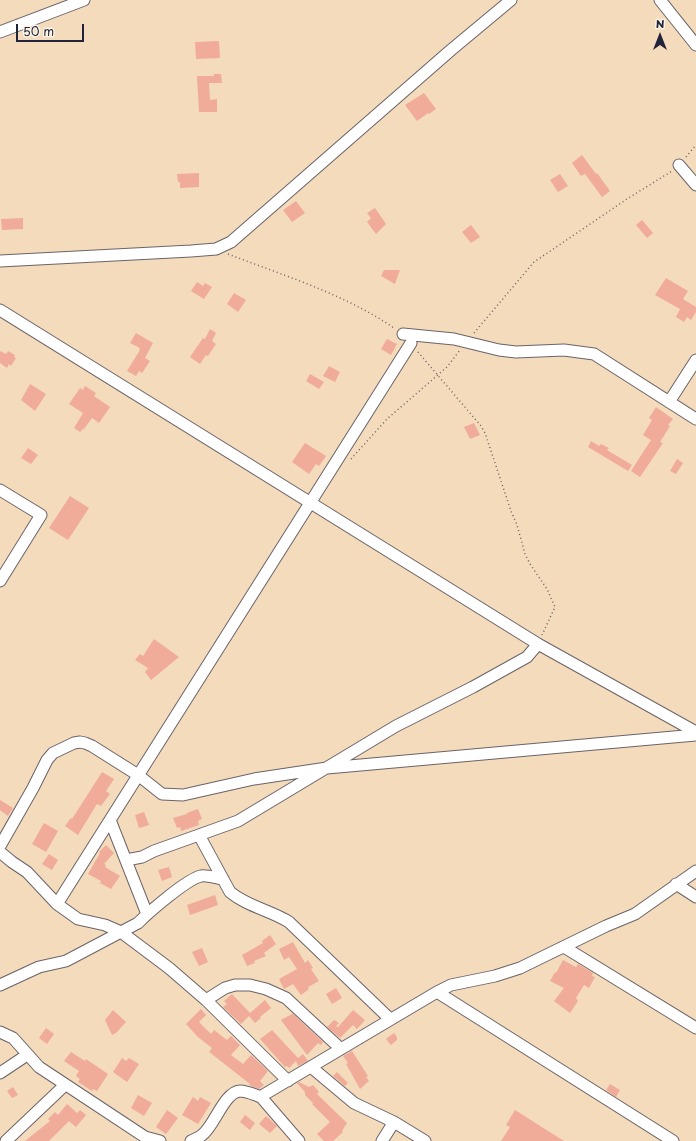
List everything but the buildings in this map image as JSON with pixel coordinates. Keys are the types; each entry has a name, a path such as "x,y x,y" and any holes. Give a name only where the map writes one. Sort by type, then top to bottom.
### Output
{"street":[{"path":"0,32 84,0"},
{"path":"0,261 216,249 231,242 511,0"},
{"path":"660,0 696,45"},
{"path":"679,165 696,185"},
{"path":"0,310 538,644 696,733"},
{"path":"403,334 454,339 499,350 564,350 594,354 696,420"},
{"path":"57,904 411,343"},
{"path":"669,402 696,360"},
{"path":"0,490 41,515 2,573"},
{"path":"126,860 142,858 154,851 238,821 396,726 473,687 527,657 538,644"},
{"path":"0,846 47,760 53,753 74,743 80,742 85,743 138,775 162,794 183,795 254,779 327,768 696,733"},
{"path":"110,820 147,914"},
{"path":"199,835 230,892 247,904 289,922 390,1019"},
{"path":"0,852 27,872 57,904 78,919 105,925 121,932 169,968 206,1000 288,1081"},
{"path":"261,1097 437,992 451,985 495,976 520,968 564,946 635,914 696,871"},
{"path":"0,985 39,967 66,961 138,923 187,882 201,876 223,879"},
{"path":"676,884 696,897"},
{"path":"564,946 696,1028"},
{"path":"206,1000 224,988 235,985 250,985 266,989 286,998 341,1048"},
{"path":"437,992 673,1141"},
{"path":"0,1032 13,1038 39,1067 65,1085 145,1137 160,1141"},
{"path":"0,1074 27,1055"},
{"path":"311,1067 354,1102 394,1122 425,1141"},
{"path":"6,1141 65,1085"},
{"path":"191,1141 203,1135 227,1099 240,1091 261,1097 295,1140"},
{"path":"382,1141 394,1122"}],"path":[{"path":"346,464 387,419 447,366 534,262 627,199 668,174 679,165 696,145"},
{"path":"216,249 350,302 403,334"},
{"path":"411,343 481,426 485,433 517,525 525,554 547,589 553,603 554,607 538,644"}]}
